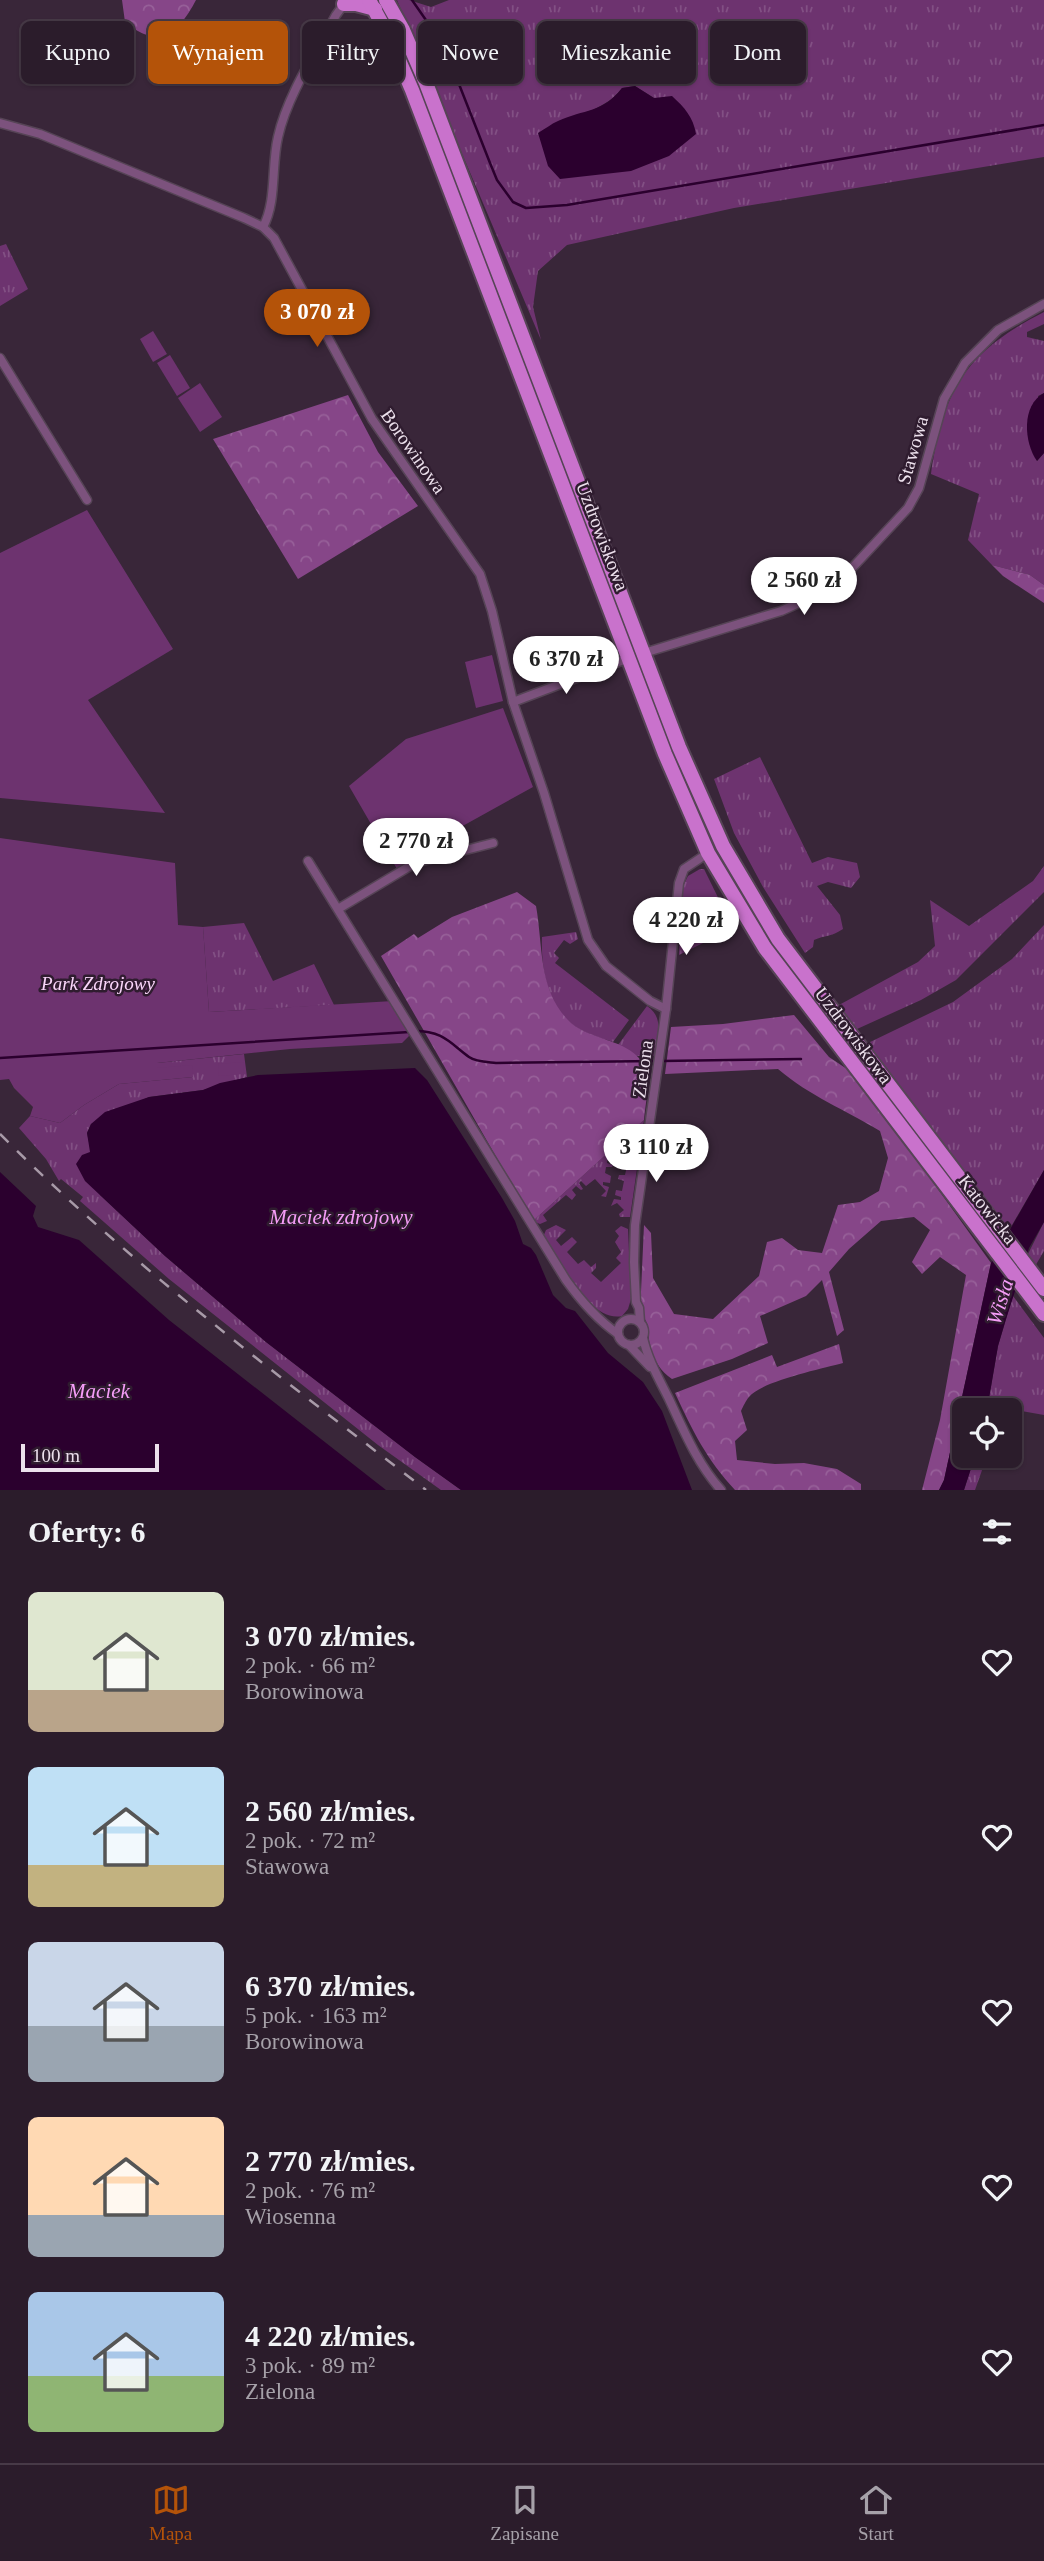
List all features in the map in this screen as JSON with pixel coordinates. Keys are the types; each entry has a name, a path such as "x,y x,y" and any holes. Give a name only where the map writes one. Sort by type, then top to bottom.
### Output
{"main road":[{"path":"345,2 376,3"},
{"name":"Uzdrowiskowa","path":"376,3 412,90 681,793 708,853 772,958 900,1128"},
{"name":"Uzdrowiskowa","path":"376,3 403,30 426,83 705,809 740,878 778,940 912,1118"},
{"path":"621,639 635,650 644,653"},
{"name":"Katowicka","path":"912,1118 1044,1314"},
{"name":"Katowicka","path":"900,1128 1044,1289"}],"street":[{"path":"0,123 40,134 263,228 270,208 278,137 290,103 345,2"},
{"name":"Borowinowa","path":"263,228 274,238 372,419 480,574 492,611 513,702 544,793 588,940 613,973 650,1001 666,1009"},
{"name":"Stawowa","path":"644,653 781,611 839,582 908,508 919,488 944,399 965,363 998,330 1044,304"},
{"path":"0,358 88,500"},
{"path":"513,702 629,658"},
{"path":"338,909 415,863 493,844"},
{"name":"Zielona","path":"640,1322 636,1302 634,1239 666,1009 679,883 684,869 708,853"},
{"path":"308,861 566,1280 604,1325 618,1334 653,1370"},
{"name":"Zielona","path":"624,1321 636,1302"},
{"path":"602,1320 640,1322 653,1370 692,1449 721,1490"},
{"path":"618,1334 624,1321"},
{"path":"629,1345 638,1343 643,1338"}],"green space":[{"path":"122,0 196,0 183,21 148,21 148,35 134,28 134,21 125,21"},
{"path":"397,0 409,0 431,7 449,0 1044,0 1044,157 734,208 567,245 538,271 533,307 541,340 433,84 523,84 523,21 418,21 418,50","holes":["635,86 654,98 559,121 601,106 622,88"]},
{"path":"6,244 28,289 0,306 0,246"},
{"path":"1044,312 1044,324 1027,332 1027,337 1044,341 1044,393 1038,396 1037,461 1044,453 1044,585 1030,575 992,565 968,540 979,494 931,474 943,418 963,376 977,358 995,342"},
{"path":"153,331 167,354 153,362 140,339"},
{"path":"170,355 190,388 177,396 157,363"},
{"path":"200,383 222,417 200,432 178,398"},
{"path":"348,395 378,452 418,506 298,579 213,439"},
{"path":"87,510 173,649 88,700 165,813 0,798 0,553"},
{"path":"992,565 1030,575 1044,585 1044,603 1003,576"},
{"path":"492,655 503,701 476,708 465,662"},
{"path":"503,708 533,787 441,838 434,847 397,869 349,786 406,739"},
{"path":"760,757 812,863 828,857 857,863 860,877 851,888 828,882 817,886 840,915 843,929 814,940 813,947 805,953 763,887 734,833 714,779"},
{"name":"Park Zdrojowy","path":"0,838 175,863 178,925 203,927 209,1012 393,1001 409,1036 402,1043 290,1049 157,1063 157,1068 192,1065 193,1077 119,1084 60,1123 30,1116 33,1107 9,1079 0,1080"},
{"path":"1044,866 1044,892 956,980 921,1000 857,1029 839,1005 918,962 935,946 930,900 969,926 1033,881"},
{"path":"704,869 733,928 679,955 682,888 688,876"},
{"path":"517,892 536,906 546,980 558,1007 576,1026 633,1052 641,1060 648,1083 644,1120 533,1221 381,956 414,934 418,938 452,917"},
{"path":"244,923 273,981 314,964 334,1005 209,1012 203,927"},
{"path":"1044,925 1044,1170 1008,1232 866,1044 953,1002 1012,959"},
{"path":"576,932 578,939 570,944 564,940 554,953 559,958 555,963 629,1020 613,1042 589,1034 568,1021 555,1003 546,982 542,937"},
{"path":"647,1006 653,1011 658,1022 654,1056 636,1056 618,1045"},
{"path":"794,1015 829,1057 850,1071 991,1263 962,1398 952,1398 952,1443 944,1480 939,1490 922,1490 940,1420 966,1275 940,1257 922,1274 912,1262 930,1230 914,1217 881,1221 849,1249 829,1272 844,1330 837,1336 822,1280 806,1296 760,1316 768,1343 732,1359 672,1379 655,1360 650,1346 648,1325 640,1314 644,1225 651,1233 653,1278 674,1314 713,1319 759,1276 767,1242 782,1238 798,1250 822,1253 838,1205 860,1202 879,1191 888,1158 880,1131 815,1095 778,1069 665,1074 671,1027"},
{"path":"244,1054 247,1077 203,1090 149,1097 91,1124 87,1133 100,1195 165,1256 266,1342 461,1490 441,1490 378,1445 169,1279 80,1201 83,1197 61,1179 59,1181 46,1159 19,1128 30,1116 60,1123 119,1084 193,1077 157,1068 157,1063"},
{"path":"243,1062 244,1074 219,1076 218,1064"},
{"path":"644,1120 630,1217 620,1217 619,1214 624,1210 617,1203 611,1206 614,1199 621,1200 621,1197 615,1195 616,1190 622,1191 624,1181 618,1179 619,1175 625,1175 627,1166 620,1163 621,1159 628,1160 630,1150 617,1146 615,1153 608,1153 607,1163 613,1165 606,1167 605,1173 611,1176 610,1183 603,1182 603,1185 609,1187 606,1197 601,1196 606,1191 595,1179 586,1186 581,1181 579,1183 583,1189 576,1186 572,1190 576,1195 572,1200 566,1195 543,1215 547,1221 540,1224 533,1221"},
{"path":"1044,1222 1044,1251 1034,1268 1026,1258"},
{"path":"556,1225 566,1230 556,1240 561,1246 572,1237 577,1242 567,1252 578,1264 584,1260 591,1267 596,1263 596,1268 591,1273 601,1282 621,1263 616,1258 621,1252 615,1242 619,1236 615,1231 621,1226 628,1229 631,1299 622,1316 610,1316 598,1310 576,1288 543,1237 546,1230"},
{"path":"1013,1296 1044,1338 1044,1415 1022,1411 1022,1398 989,1398 998,1346"},
{"path":"839,1344 843,1363 779,1381 749,1397 741,1411 747,1430 735,1441 737,1460 775,1464 804,1463 837,1469 861,1484 861,1490 735,1490 701,1444 675,1393 772,1355 777,1367"},
{"path":"971,1468 983,1468 975,1490 964,1490"}],"water":[{"path":"635,86 654,98 672,96 688,113 696,134 669,156 631,171 560,179 548,166 538,133 558,121 608,102 622,88"},
{"path":"1044,393 1044,453 1037,461 1027,435 1028,415 1031,406"},
{"name":"Maciek zdrojowy","path":"415,1068 427,1080 502,1198 515,1221 523,1244 531,1248 536,1255 553,1295 566,1308 575,1311 608,1353 643,1382 662,1411 692,1490 461,1490 266,1342 165,1256 85,1181 76,1164 82,1155 90,1152 87,1133 91,1124 105,1112 149,1097 203,1090 220,1083 258,1075"},
{"name":"Wisła","path":"1044,1170 1044,1222 1029,1248 1006,1319 998,1346 989,1398 962,1398 991,1263"},
{"name":"Maciek","path":"0,1172 36,1206 33,1216 38,1227 79,1240 169,1320 386,1490 0,1490"},
{"path":"952,1443 952,1468 971,1468 964,1490 939,1490 944,1480"}],"waterway":[{"path":"412,0 444,46 497,180 513,202 526,208 567,205 1044,125"},
{"path":"415,1031 433,1033 472,1059 486,1062 655,1061"},
{"path":"0,1058 409,1032"},
{"path":"662,1061 801,1059"}],"railway":[{"path":"0,1134 101,1229 207,1319 426,1490"}]}
